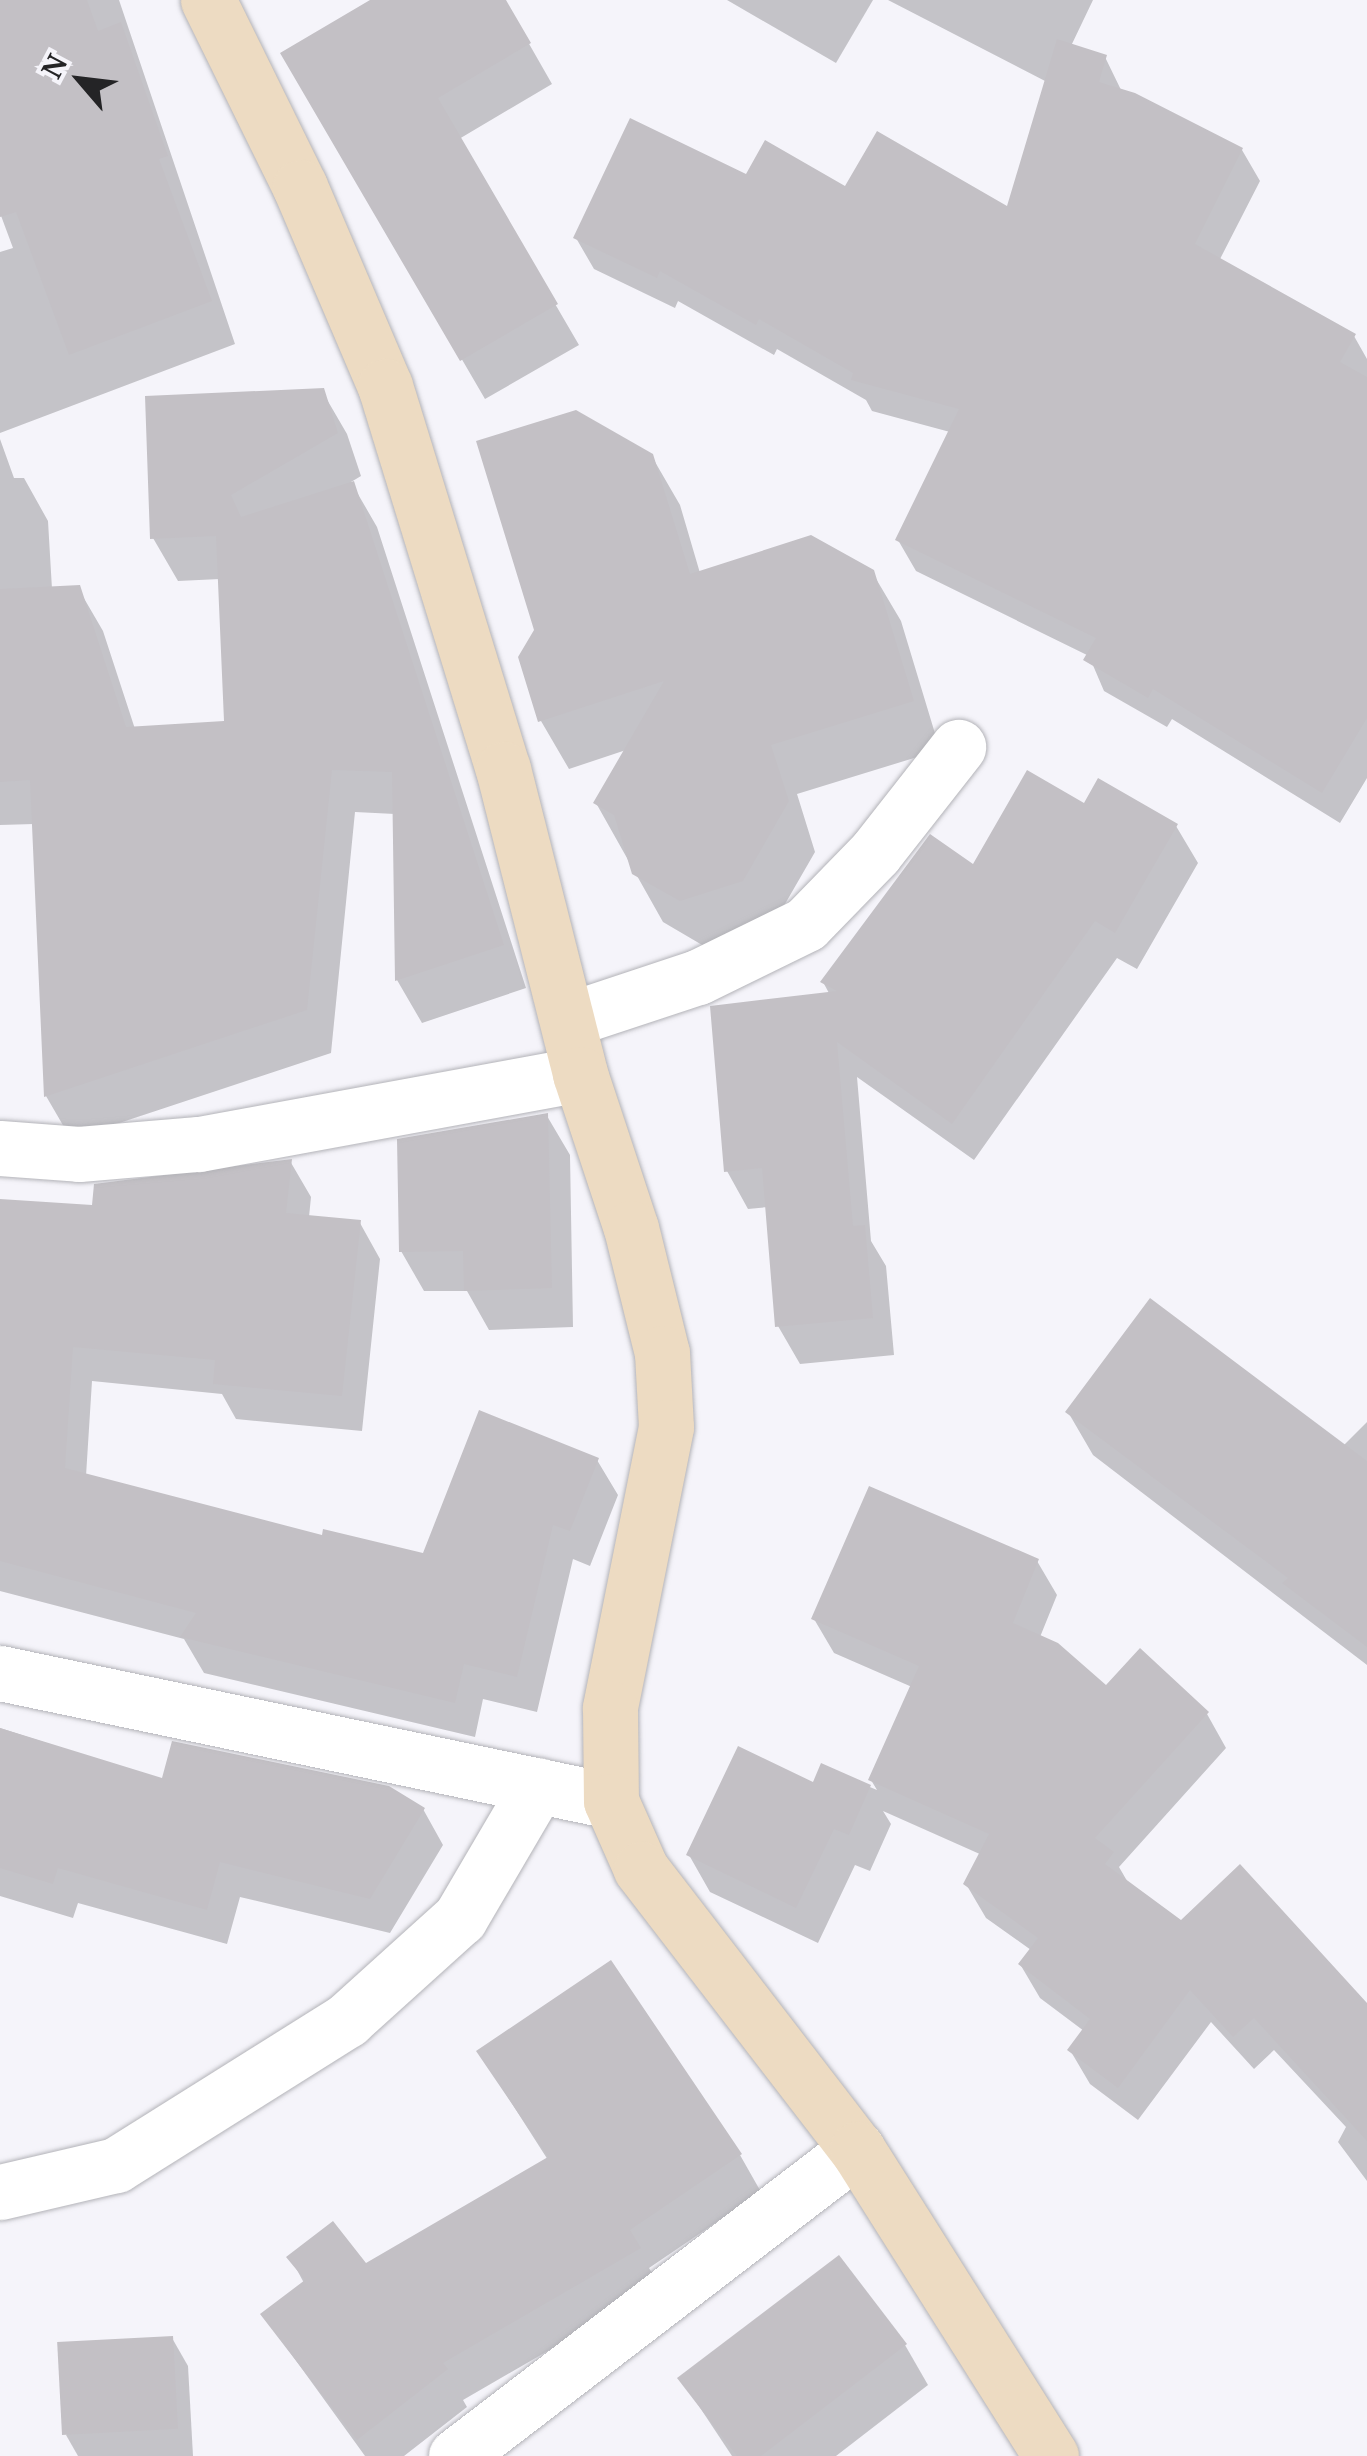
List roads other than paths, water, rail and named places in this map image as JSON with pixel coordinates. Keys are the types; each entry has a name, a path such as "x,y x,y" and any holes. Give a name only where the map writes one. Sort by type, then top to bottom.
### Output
{"street":[{"path":"208,0 300,187 385,386 484,703 580,1074 631,1228 662,1353 666,1427 610,1708 611,1801 641,1870 857,2149 1051,2456"},
{"path":"568,1020 698,978 806,924 875,853 958,747"},
{"path":"0,1148 80,1154 199,1144 580,1074"},
{"path":"0,1673 611,1801"},
{"path":"0,2192 116,2165 348,2020 460,1918 538,1785"},
{"path":"456,2456 857,2149"}]}
